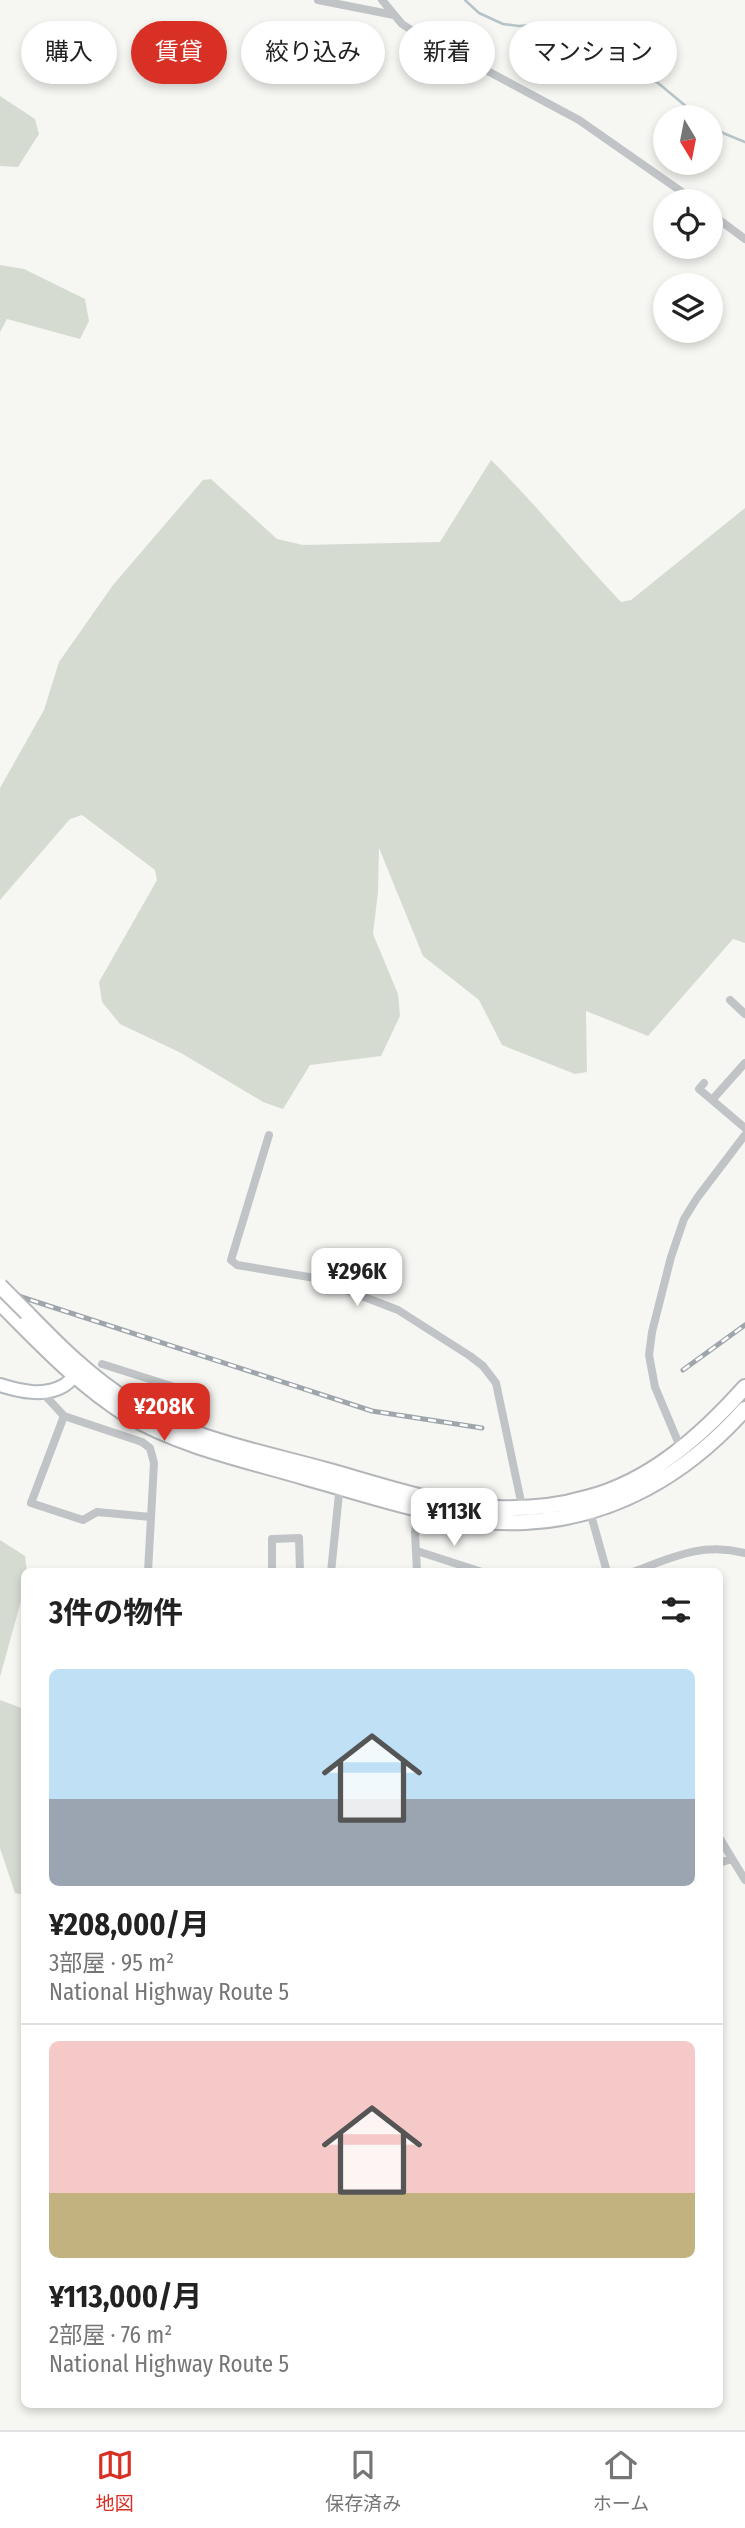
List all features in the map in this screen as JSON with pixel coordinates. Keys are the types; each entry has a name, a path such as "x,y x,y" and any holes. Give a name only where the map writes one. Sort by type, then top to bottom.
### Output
{"highway":[{"path":"0,1286 20,1315 126,1414 175,1432 421,1502 471,1519 525,1522 589,1506 623,1501 656,1484 689,1462 739,1414 745,1387"},
{"path":"0,1303 20,1315"},
{"path":"421,1502 473,1506 589,1506 739,1414"}],"street":[{"path":"318,0 394,15"},
{"path":"382,0 402,24 579,120 678,189"},
{"path":"723,223 745,239"},
{"path":"730,1000 745,1014"},
{"path":"712,1100 745,1063"},
{"path":"704,1083 699,1088 745,1128"},
{"path":"269,1135 231,1260 237,1265 315,1278 398,1310 483,1366 496,1383 525,1522"},
{"path":"681,1449 655,1388 649,1355 652,1332 671,1256 684,1219 696,1198 745,1136"},
{"path":"102,1364 187,1391 175,1432"},
{"path":"0,1385 27,1392 41,1391 64,1386 78,1372"},
{"path":"41,1391 64,1416 142,1442 150,1448 154,1463 148,1568"},
{"path":"64,1416 31,1503 83,1520 97,1512 151,1517"},
{"path":"331,1568 341,1481"},
{"path":"417,1568 415,1532 421,1502"},
{"path":"589,1506 606,1568"},
{"path":"272,1568 272,1539 299,1538 300,1568"},
{"path":"644,1568 696,1549 729,1549 745,1553"},
{"path":"417,1551 470,1568"},
{"path":"723,1844 745,1880"},
{"path":"723,1862 732,1859"}],"shaded area":[{"path":"0,96 35,119 39,134 18,167 0,166"},
{"path":"0,265 24,269 85,299 89,321 80,339 7,319 0,332"},
{"path":"491,460 621,602 631,600 745,508 745,943 733,939 648,1036 586,1011 587,1072 575,1074 502,1045 479,1000 423,956 379,848 373,934 398,994 400,1016 381,1056 310,1065 283,1109 263,1102 181,1053 120,1024 102,1002 99,982 157,880 155,870 82,815 70,819 0,900 0,788 44,710 59,662 113,585 203,480 211,479 277,539 303,545 440,542"},
{"path":"0,1540 25,1556 27,1568 21,1568 21,1601 0,1677"},
{"path":"0,1700 21,1708 21,1894 15,1893 0,1848"}],"waterway":[{"path":"465,0 479,13 503,24 548,24 561,27 593,50 658,83 685,105"},
{"path":"723,133 745,142"}],"railway":[{"path":"0,1290 372,1411 482,1428"},
{"path":"683,1370 745,1325"}]}
